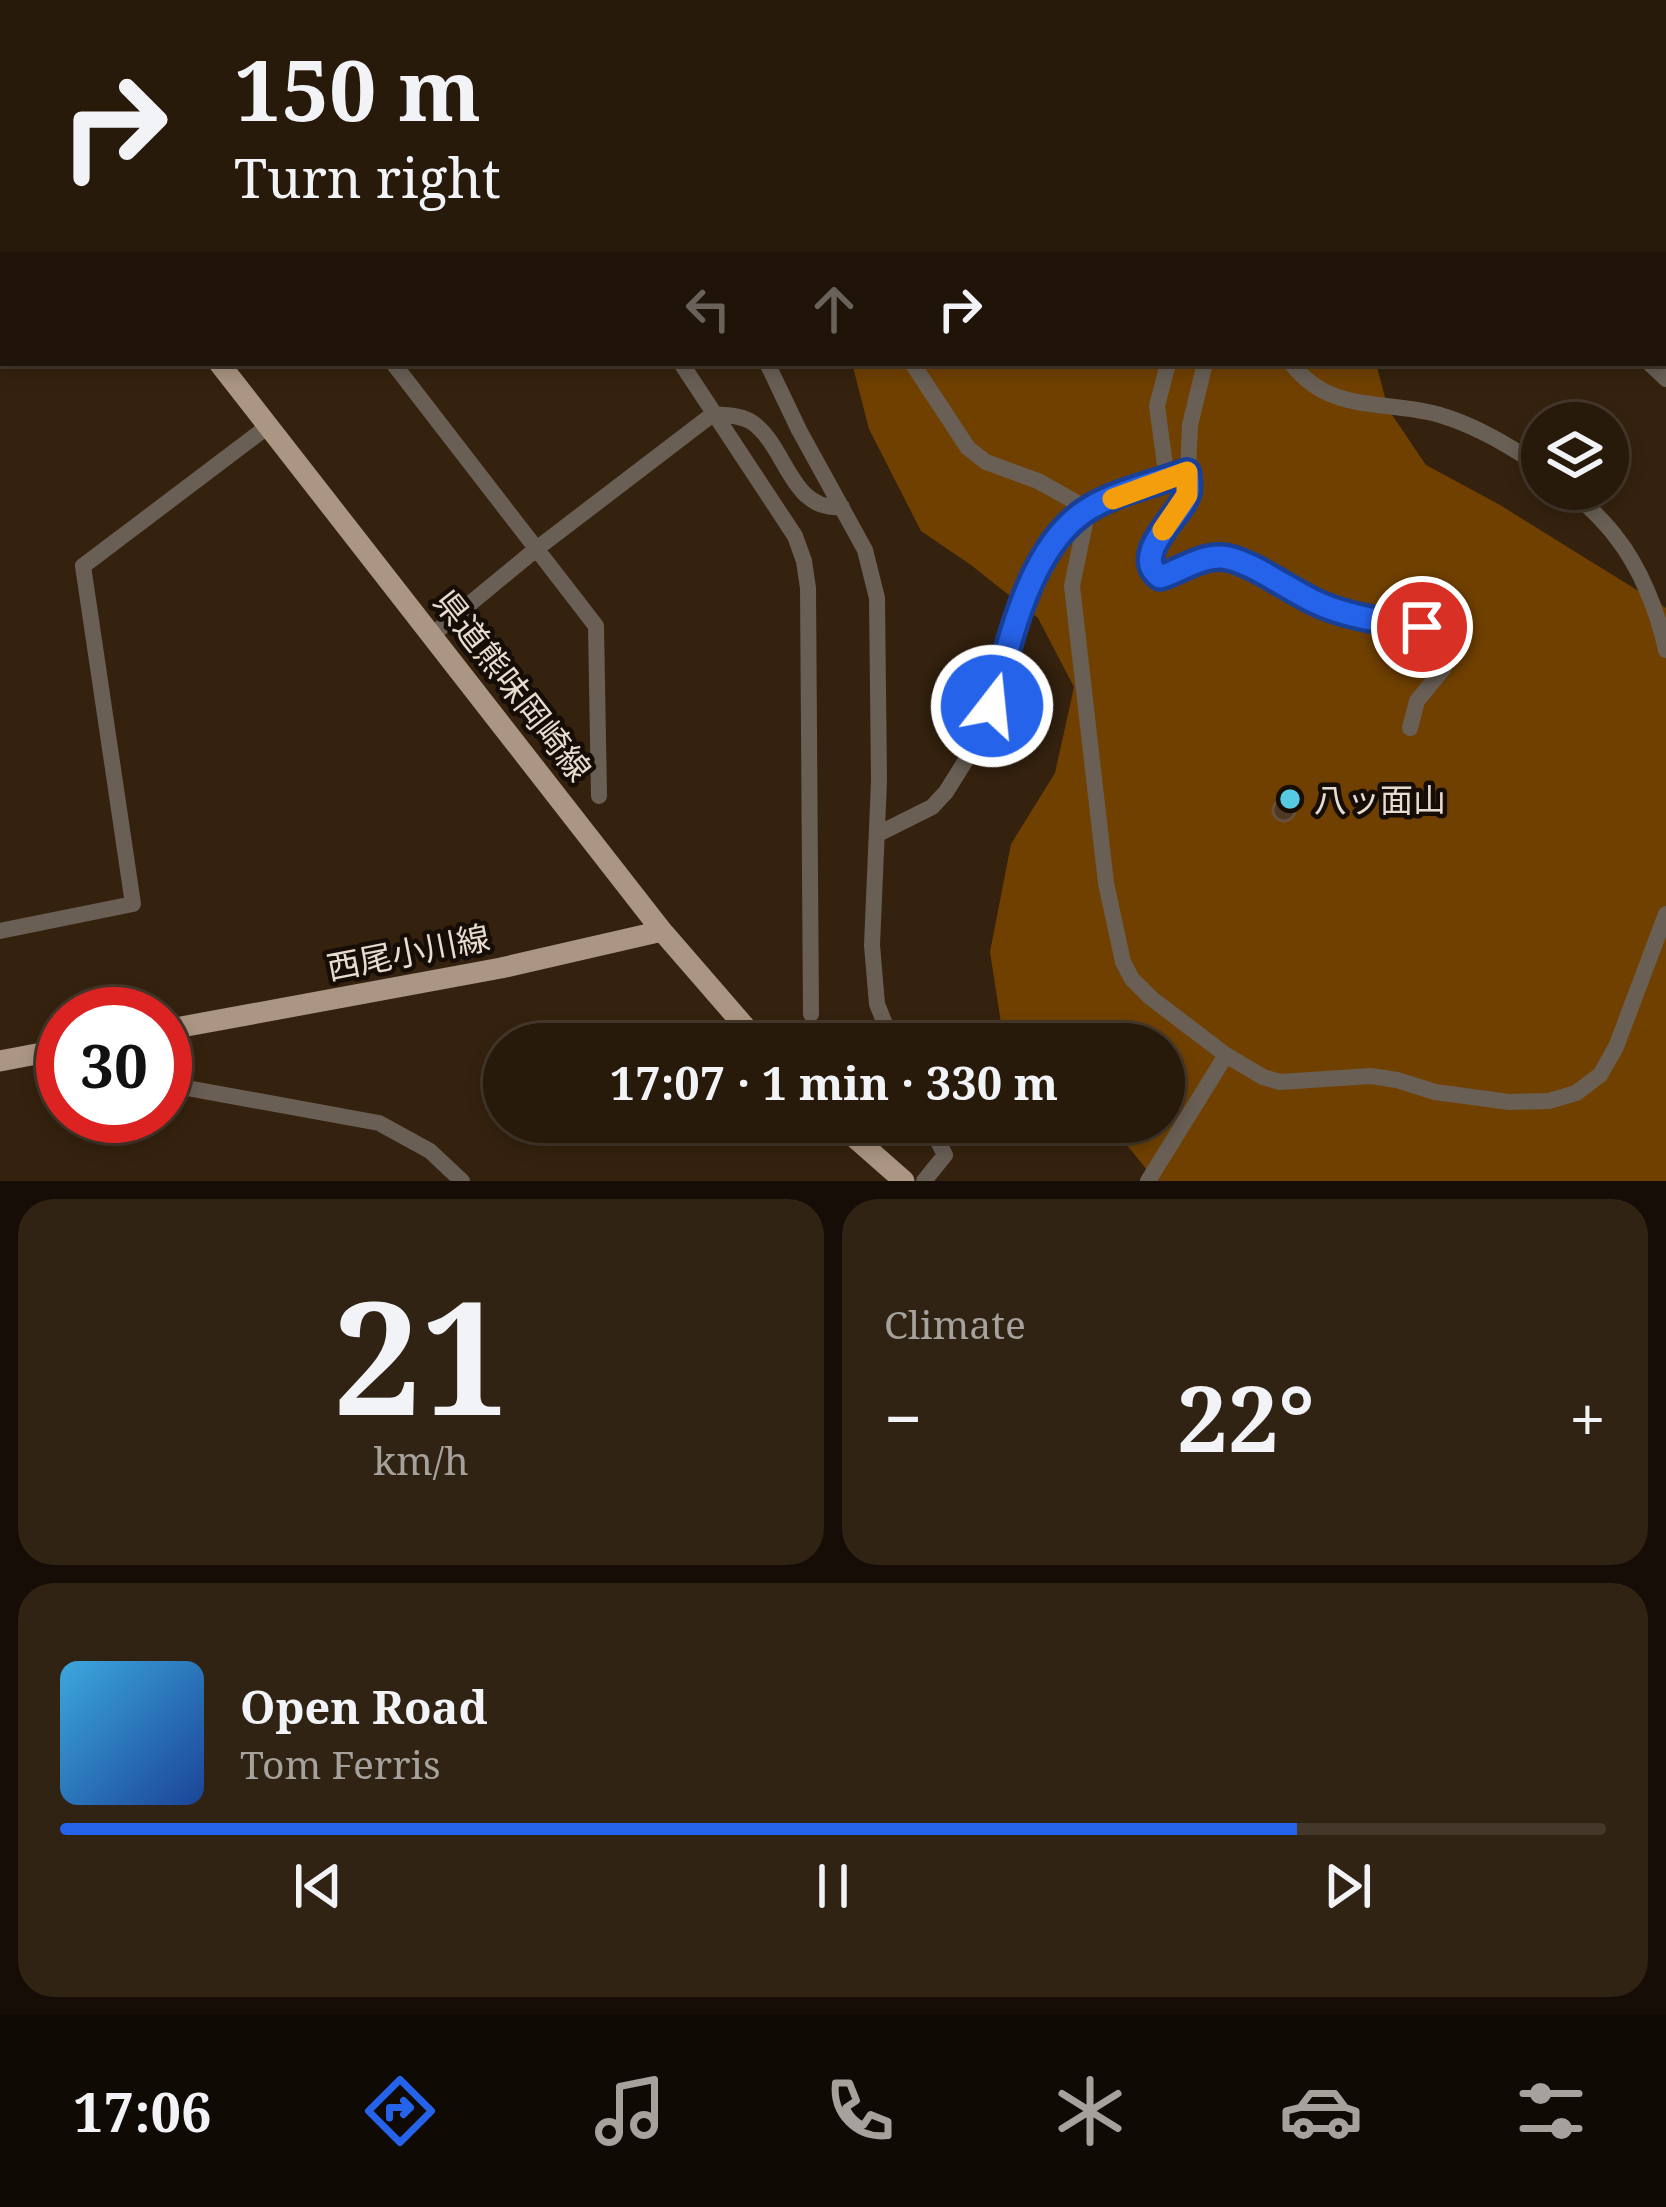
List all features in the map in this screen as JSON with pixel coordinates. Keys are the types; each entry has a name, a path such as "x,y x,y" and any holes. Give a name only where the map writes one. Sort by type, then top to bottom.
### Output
{"main road":[{"name":"県道熊味岡崎線","path":"221,366 662,931 742,1023"},
{"name":"西尾小川線","path":"192,1025 501,968 662,931"},
{"path":"0,1060 36,1054"},
{"path":"861,1143 904,1181"}],"street":[{"path":"395,366 596,626 599,796"},
{"path":"683,366 794,536 804,561 811,1014"},
{"path":"767,366 865,550 877,598 878,834 872,945 877,1004 885,1023"},
{"path":"914,366 968,448 986,462 1088,509"},
{"path":"1167,366 1157,406 1167,479"},
{"path":"1204,366 1193,405 1187,495 1157,539 1151,570 1160,577 1202,560 1226,557 1320,605 1431,631 1443,641 1446,659 1417,701 1410,728"},
{"path":"1294,366 1313,388 1348,400 1434,413 1470,425 1521,455"},
{"path":"432,635 713,414 746,418 770,439 798,488 823,506 842,507"},
{"path":"0,931 133,904 83,566 268,427"},
{"path":"878,834 932,807 946,792 992,706 1029,584 1058,538 1088,509 1187,472"},
{"path":"1088,509 1072,586 1106,883 1123,962 1132,980 1151,998 1226,1055 1280,1082 1371,1076 1435,1092 1509,1102 1549,1101 1576,1093 1600,1075 1616,1047 1666,914"},
{"path":"1590,510 1630,559 1666,650"},
{"path":"1148,1181 1226,1055"},
{"path":"192,1089 379,1124 430,1151 462,1181"},
{"path":"923,1181 945,1154 939,1143"}],"shaded area":[{"path":"853,366 1377,366 1388,409 1426,465 1666,608 1666,1181 1156,1181 1125,1143 1185,1143 1185,1023 1001,1023 990,952 1011,844 1055,773 1074,687 1038,618 921,531 869,429"}],"building":[{"path":"1284,799 1295,810 1284,821 1273,810"}],"slow traffic":[{"path":"1113,499 1187,472 1187,495 1163,530"}],"place":[{"name":"八ッ面山","path":"1290,799"}],"route":[{"path":"992,706 1029,584 1058,538 1088,509 1187,472 1187,495 1152,552 1150,564 1155,574 1160,577 1202,560 1226,557 1320,605 1422,627"}]}
